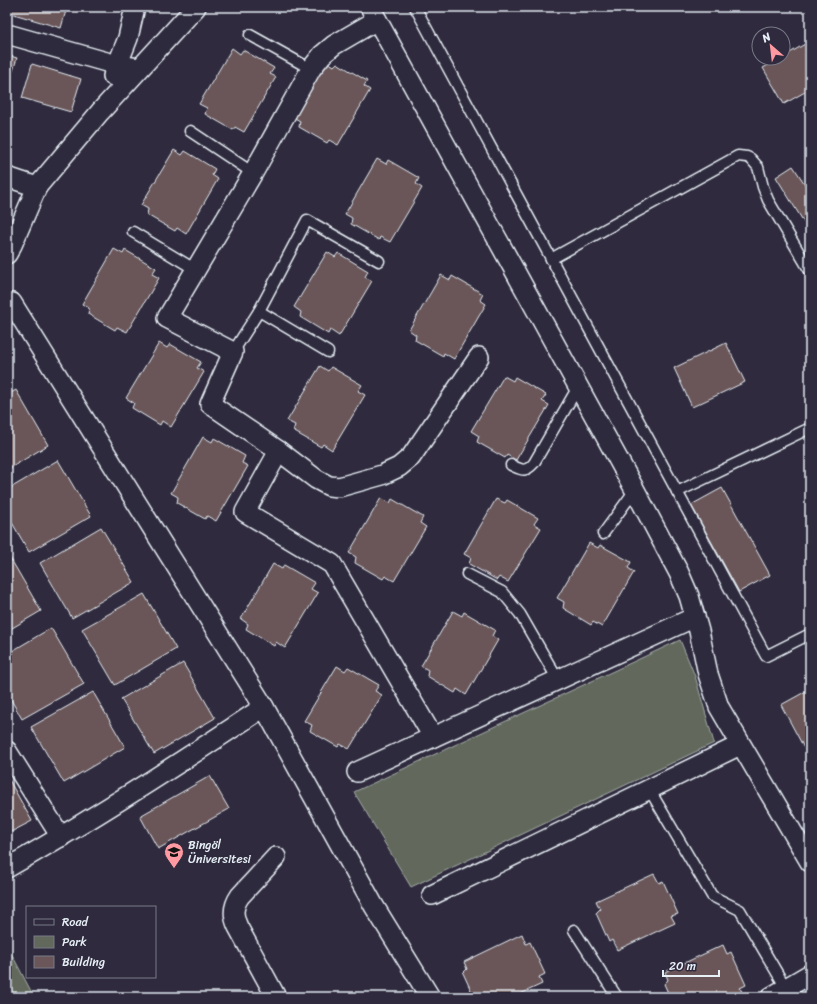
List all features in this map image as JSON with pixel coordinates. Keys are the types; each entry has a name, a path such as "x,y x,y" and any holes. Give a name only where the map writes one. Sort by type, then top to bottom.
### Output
{"street":[{"path":"100,112 128,38 135,7"},
{"path":"7,254 37,186 139,68 196,7"},
{"path":"479,357 411,457 399,467 382,475 339,487 329,486 316,479 279,451 210,404 232,352 167,318 253,173 311,69 322,55 374,14 679,573 689,596 699,631 708,674 719,707 810,862"},
{"path":"7,34 117,65 139,68"},
{"path":"7,177 37,186"},
{"path":"7,304 12,303 264,707 374,906 430,997"},
{"path":"279,451 245,512 332,564 433,737"},
{"path":"357,772 695,617"},
{"path":"7,868 61,837 162,774 264,707"},
{"path":"432,895 740,744"},
{"path":"7,751 61,837"},
{"path":"276,857 240,896 236,902 234,915 238,927 276,997"},
{"path":"779,993 810,974"}],"lane":[{"path":"415,7 766,656 810,634"},
{"path":"250,35 311,69"},
{"path":"190,131 253,173"},
{"path":"551,259 738,156 742,156 751,159 758,167 768,200 810,271"},
{"path":"232,352 259,311 308,220 379,260"},
{"path":"133,232 196,270"},
{"path":"259,311 328,352"},
{"path":"511,465 522,470 528,469 534,463 578,387"},
{"path":"677,492 810,428"},
{"path":"603,534 635,490"},
{"path":"467,574 502,592 520,614 558,680"},
{"path":"649,789 712,896 740,910 779,993"},
{"path":"574,930 617,997"}],"green space":[{"path":"680,640 695,676 714,743 411,887 354,792"},
{"path":"7,945 34,997 7,997"}],"building":[{"path":"7,7 67,7 61,28 7,12"},
{"path":"810,41 810,89 784,104 763,68 767,66 791,66 791,52"},
{"path":"232,48 240,54 243,50 274,68 270,74 276,77 244,132 235,127 233,130 205,114 207,108 199,104"},
{"path":"7,55 17,58 7,90"},
{"path":"326,61 334,66 337,63 367,81 364,86 370,90 338,145 329,140 327,143 299,127 300,121 293,117"},
{"path":"32,64 81,79 71,112 22,98"},
{"path":"174,150 182,155 185,151 215,169 212,175 218,179 186,234 177,228 175,231 147,215 148,209 141,205"},
{"path":"377,159 386,164 388,160 419,178 416,184 422,188 390,242 380,237 379,240 351,224 352,218 345,214"},
{"path":"793,166 810,192 810,232 776,177"},
{"path":"114,249 123,254 125,250 156,268 152,274 159,278 127,332 117,327 115,330 88,314 89,308 82,304"},
{"path":"327,252 335,257 338,253 368,271 365,277 372,281 339,336 330,330 328,334 300,317 301,312 294,307"},
{"path":"441,275 450,280 452,276 483,294 480,300 486,304 454,359 444,353 443,356 415,340 416,335 409,330"},
{"path":"159,343 167,348 170,344 201,362 197,368 204,372 171,427 162,421 160,425 132,408 134,403 126,398"},
{"path":"726,343 745,382 692,407 674,368"},
{"path":"320,366 328,371 331,367 362,385 358,391 365,395 332,450 323,444 321,447 293,431 295,425 287,421"},
{"path":"504,376 513,381 515,377 546,395 542,401 549,405 516,460 507,455 505,458 477,442 479,436 471,431"},
{"path":"16,390 48,445 7,470 7,395"},
{"path":"203,437 212,442 214,438 245,456 242,463 248,466 216,521 207,516 205,519 177,503 178,497 171,493"},
{"path":"58,460 91,516 29,552 7,514 7,490"},
{"path":"722,488 770,575 739,592 691,505"},
{"path":"381,498 390,503 392,499 423,517 420,523 426,527 394,581 385,576 383,579 355,563 356,557 349,553"},
{"path":"496,499 505,503 507,500 538,518 534,524 541,528 508,582 499,577 497,580 469,564 471,558 464,554"},
{"path":"101,527 134,582 72,618 40,563"},
{"path":"589,543 598,548 600,545 631,562 628,568 634,572 602,627 593,622 591,625 563,608 564,602 557,598"},
{"path":"9,556 41,611 7,631 7,557"},
{"path":"273,564 282,569 284,565 315,583 311,589 318,593 285,648 276,642 274,646 246,629 248,624 241,619"},
{"path":"144,594 176,649 115,685 82,629"},
{"path":"453,611 462,616 464,612 495,630 492,636 498,640 466,695 457,689 455,693 427,676 428,670 421,666"},
{"path":"51,628 84,684 22,719 7,693 7,654"},
{"path":"183,663 215,718 154,754 121,699"},
{"path":"337,666 345,671 348,667 379,685 375,691 382,695 349,749 340,744 338,747 310,731 312,725 304,721"},
{"path":"810,689 810,759 781,705"},
{"path":"93,692 125,747 64,783 31,727"},
{"path":"210,776 229,809 158,849 140,816"},
{"path":"7,780 9,780 32,821 7,834"},
{"path":"654,874 659,883 663,881 678,914 671,916 675,923 617,950 612,940 609,942 596,913 600,909 596,901"},
{"path":"522,934 526,944 530,942 545,974 539,977 542,984 514,997 474,997 463,973 467,969 464,962"},
{"path":"723,945 727,954 731,952 746,985 740,988 743,994 737,997 670,997 664,984 668,980 665,972"}],"place":[{"name":"Bingöl Üniversitesi","path":"174,869"}]}
